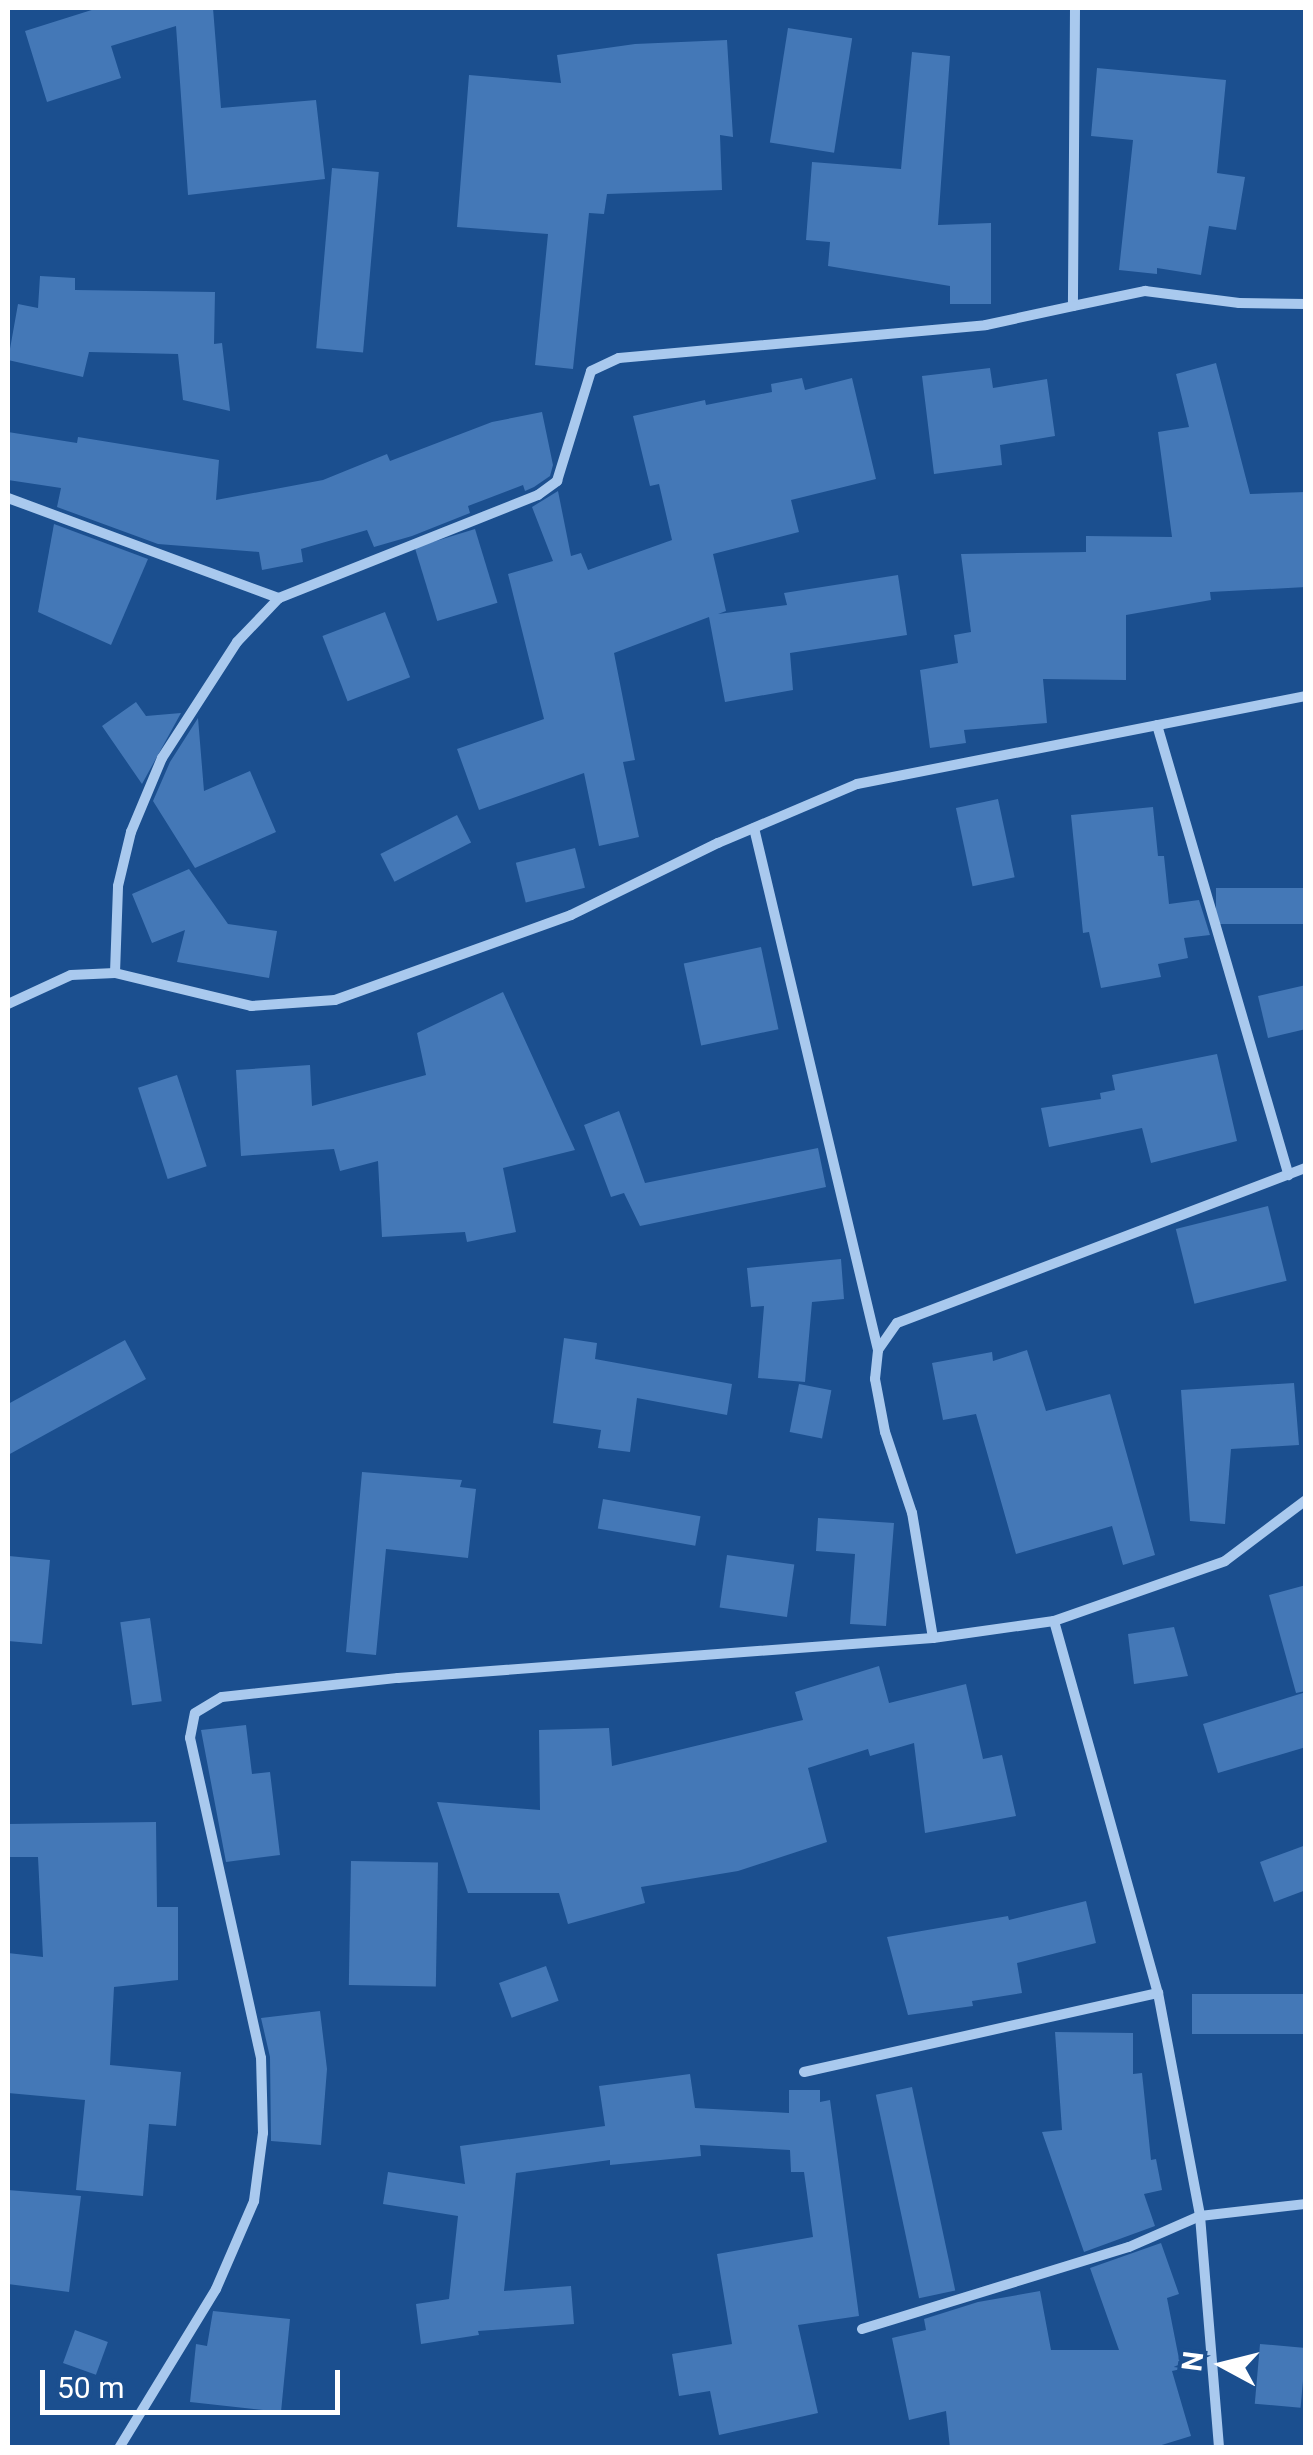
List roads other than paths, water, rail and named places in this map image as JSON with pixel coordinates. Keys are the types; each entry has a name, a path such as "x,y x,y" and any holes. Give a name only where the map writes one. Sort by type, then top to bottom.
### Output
{"street":[{"path":"1074,306 1075,8"},
{"path":"115,973 118,886 131,832 162,758 237,642 280,598 538,495 557,481 591,371 619,358 986,326 1145,291 1240,303 1306,304"},
{"path":"8,498 280,598"},
{"path":"8,1004 72,975 115,973 251,1006 335,1000 572,915 754,828 857,784 1306,696"},
{"path":"1157,726 1289,1175"},
{"path":"754,828 878,1350 875,1380 885,1432 912,1513 933,1638"},
{"path":"878,1350 897,1323 1306,1168"},
{"path":"119,2448 216,2289 254,2202 263,2133 260,2058 190,1738 195,1713 222,1697 378,1680 933,1638 1054,1621 1225,1561 1306,1500"},
{"path":"1054,1621 1158,1993 1200,2216 1219,2448"},
{"path":"804,2072 1158,1993"},
{"path":"862,2329 1129,2246 1200,2216 1306,2204"}]}
